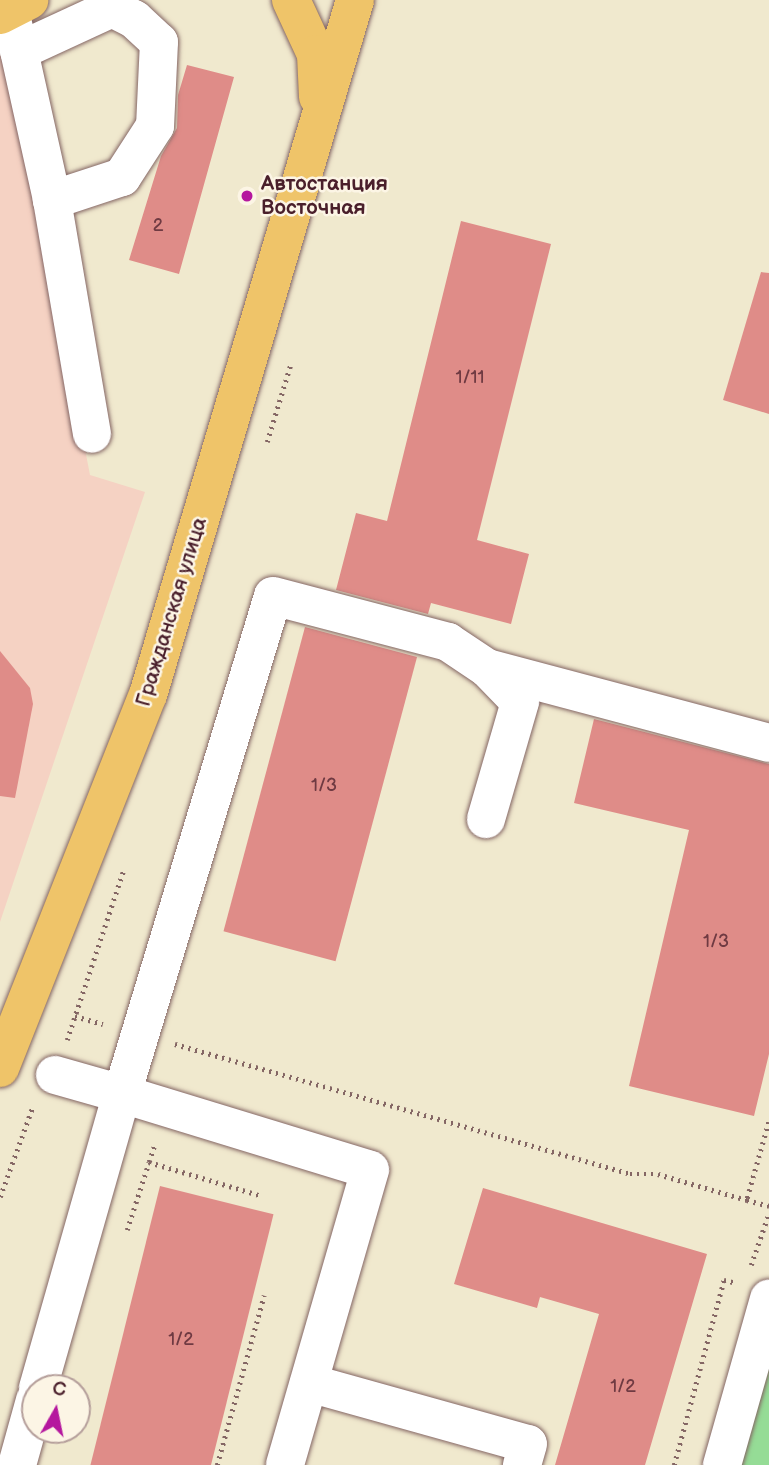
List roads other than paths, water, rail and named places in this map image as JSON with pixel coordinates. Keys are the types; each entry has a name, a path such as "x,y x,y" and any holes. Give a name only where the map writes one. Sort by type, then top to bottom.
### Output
{"main road":[{"name":"Гражданская улица","path":"291,0 316,54 318,105 313,144"},
{"name":"Гражданская улица","path":"0,1069 148,695 355,0"}],"lane":[{"path":"13,8 19,51 52,200 92,434"},
{"path":"19,51 112,8 134,19 159,42 155,126 122,177 52,200"},
{"path":"42,1374 121,1094 273,596 447,642 487,668 520,702 485,819"},
{"path":"487,668 769,743"},
{"path":"55,1075 370,1170 285,1465"},
{"path":"722,1465 769,1299"},
{"path":"309,1383 527,1444 522,1465"},
{"path":"17,1465 23,1444"}],"place":[{"name":"Автостанция Восточная","path":"247,196"}]}
